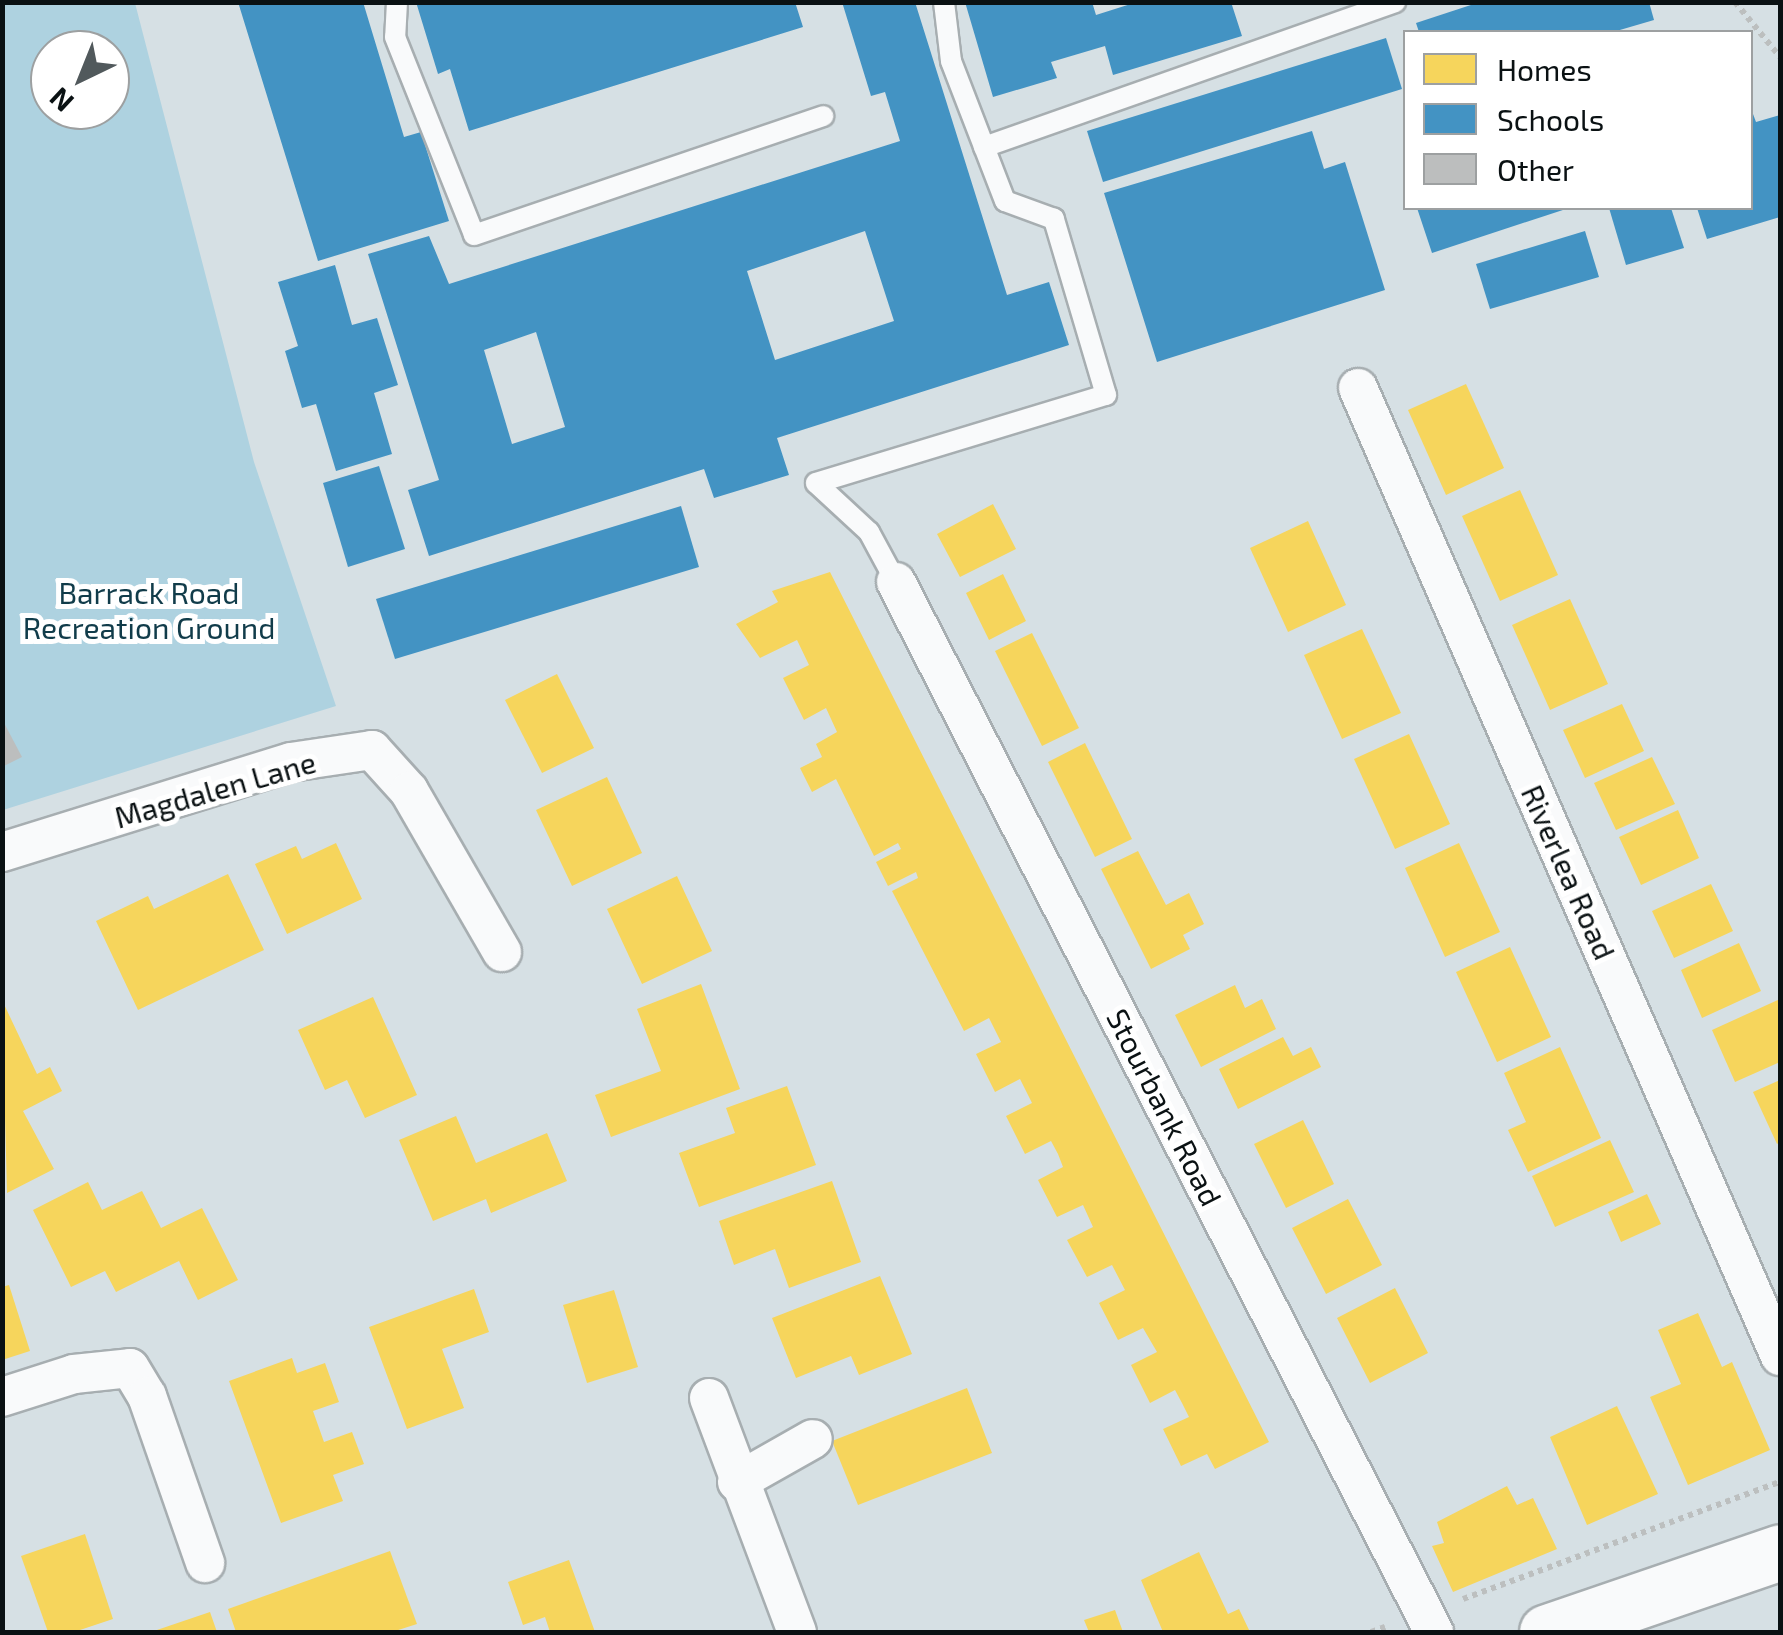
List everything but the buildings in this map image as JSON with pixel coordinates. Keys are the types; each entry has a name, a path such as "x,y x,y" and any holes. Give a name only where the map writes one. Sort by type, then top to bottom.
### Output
{"main road":[{"path":"1547,1632 1780,1552"}],"street":[{"name":"Riverlea Road","path":"1358,388 1780,1356"},
{"name":"Stourbank Road","path":"896,582 1430,1623"},
{"name":"Magdalen Lane","path":"2,852 291,762 372,750 409,792 502,952"},
{"path":"2,1397 74,1374 130,1368 148,1396 205,1563"},
{"path":"709,1398 737,1482 797,1632"},
{"path":"737,1482 814,1439"}],"lane":[{"path":"397,2 396,38 474,235 823,116"},
{"path":"896,582 869,532 816,482 1106,395 1054,219 1005,201 951,61 944,2"},
{"path":"984,147 1395,2"}],"path":[{"path":"1735,2 1780,57"},
{"path":"1371,1632 1430,1623 1780,1482"}],"green space":[{"name":"Barrack Road Recreation Ground","path":"3,3 135,3 254,462 336,706 3,810"}]}
